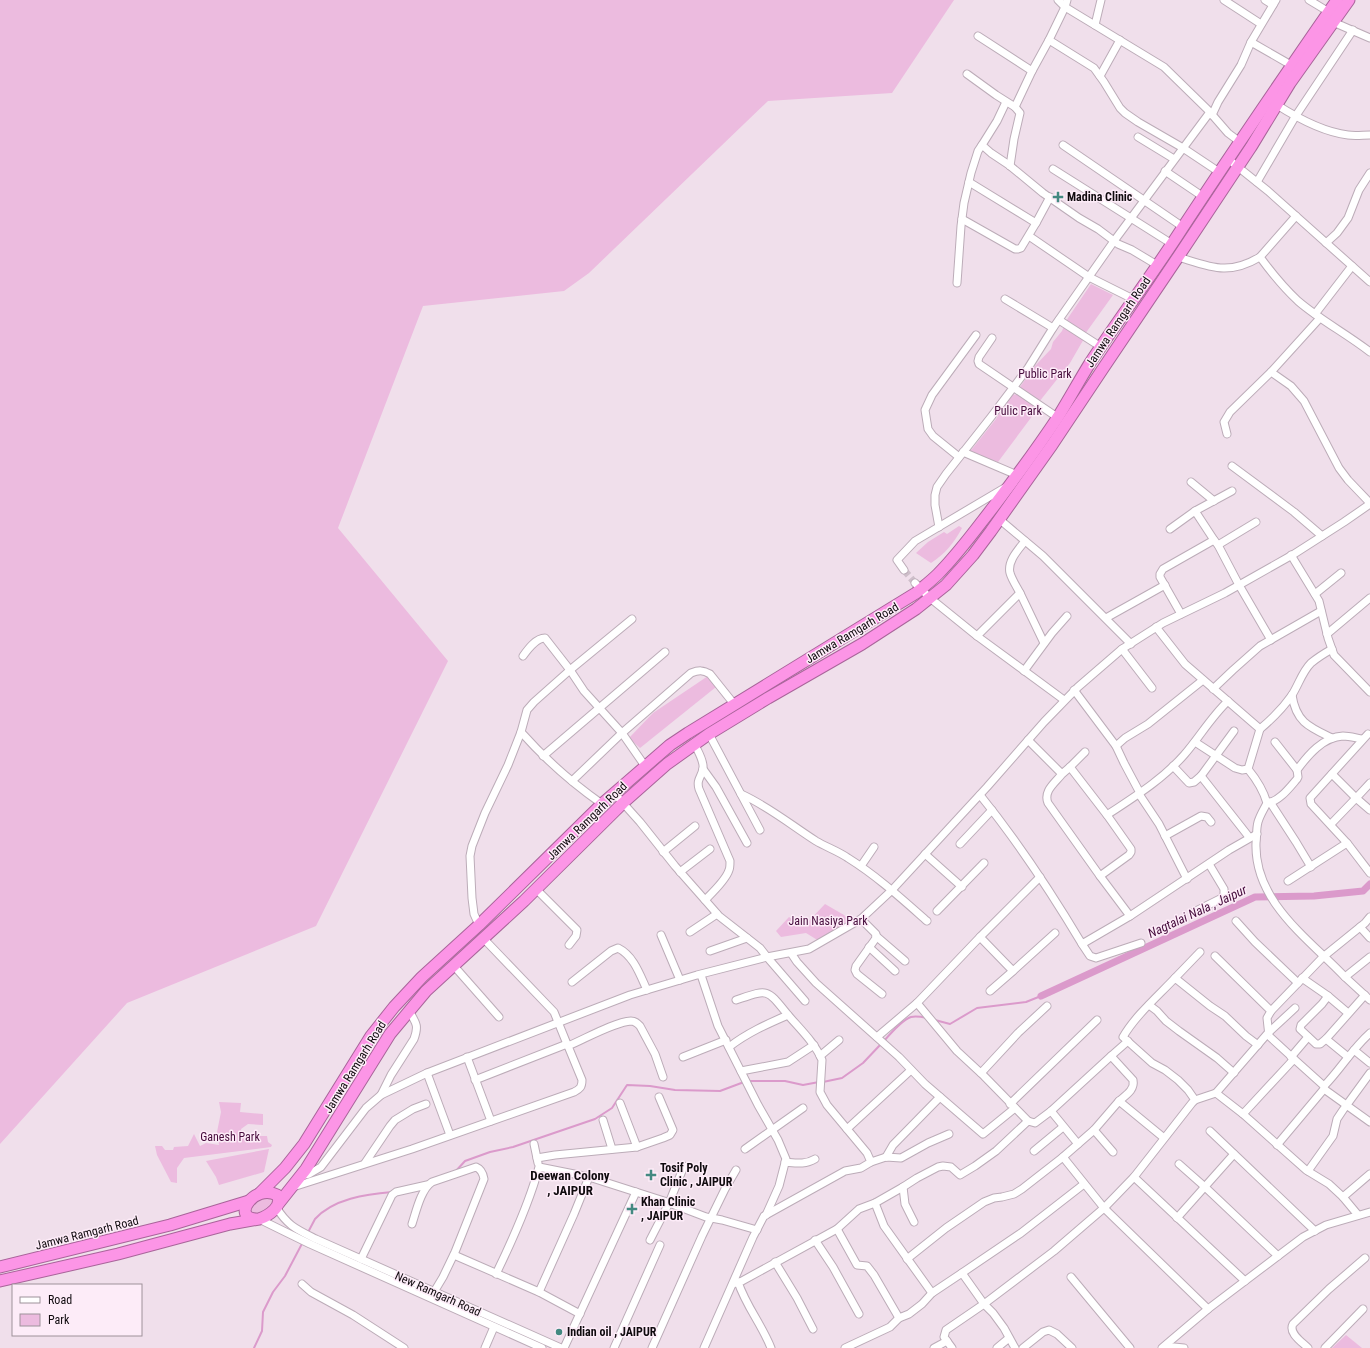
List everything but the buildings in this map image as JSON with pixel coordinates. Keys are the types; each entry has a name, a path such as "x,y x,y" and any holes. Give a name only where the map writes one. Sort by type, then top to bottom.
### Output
{"highway":[{"name":"Jamwa Ramgarh Road","path":"278,1205 301,1176 390,1034 426,991 536,889 623,803 650,778 694,743 862,644 930,598 961,569 1052,445 1178,257 1277,105 1331,17 1337,0"},
{"name":"Jamwa Ramgarh Road","path":"260,1193 285,1168 304,1144 381,1022 422,977 479,925 614,793 670,745 688,732 896,605 918,586 937,575 1014,480 1058,417 1101,347 1184,227 1202,196 1292,65 1331,17 1349,0"},
{"path":"0,1281 118,1254 230,1224 258,1219 266,1215 278,1205 278,1195 270,1192 260,1193 249,1201 245,1210 246,1214 249,1217 258,1219"},
{"name":"Jamwa Ramgarh Road","path":"0,1268 170,1225 249,1201"}],"street":[{"path":"1058,0 1095,25 1164,67 1211,113 1228,133 1240,142"},
{"path":"1095,25 1101,0"},
{"path":"1224,0 1261,24"},
{"path":"939,526 935,505 937,487 1028,368 1058,320 1143,200 1211,113 1241,65 1251,42 1275,3 1265,0"},
{"path":"1309,0 1331,17 1370,38"},
{"path":"1015,107 1066,4"},
{"path":"1257,182 1295,117 1353,30"},
{"path":"978,36 1032,71"},
{"path":"1049,40 1094,68 1120,108 1125,112 1138,122 1183,148 1219,172"},
{"path":"1100,76 1120,40"},
{"path":"1251,42 1292,65"},
{"path":"967,74 1015,107 1020,114 1010,166"},
{"path":"957,283 962,219 969,182 978,151 997,121 1006,102"},
{"path":"1277,105 1295,117 1322,128 1349,136 1370,135"},
{"path":"1138,137 1174,159"},
{"path":"982,145 1079,218 1098,229 1114,241 1157,265"},
{"path":"1063,145 1184,227"},
{"path":"1228,159 1257,182 1370,282"},
{"path":"1053,169 1172,244"},
{"path":"1165,171 1202,196"},
{"path":"1326,243 1337,233 1348,218 1359,190 1370,173"},
{"path":"969,182 1036,223"},
{"path":"962,219 1015,249 1018,249 1021,248 1050,197"},
{"path":"1178,257 1213,267 1225,269 1237,268 1260,257 1296,216"},
{"path":"1028,236 1089,277 1133,300"},
{"path":"1260,257 1278,281 1298,301 1317,316 1370,352"},
{"path":"1227,434 1224,422 1230,412 1271,372 1317,316 1352,266"},
{"path":"1005,299 1053,328"},
{"path":"1058,320 1101,347"},
{"path":"976,334 932,395 925,410 928,429 932,436 961,455 1014,480"},
{"path":"992,338 979,357 979,364 1058,417"},
{"path":"301,1176 309,1174 321,1167 366,1108 382,1095 427,1073 630,995 767,957 809,949 860,920 892,890 980,795 1064,700 1122,649 1156,627 1239,585 1291,555 1370,503 1348,480 1339,468 1304,401 1291,386 1271,372"},
{"path":"1232,466 1294,512 1322,536"},
{"path":"904,570 897,560 915,541 1014,480"},
{"path":"1190,482 1214,501"},
{"path":"1170,530 1195,511 1232,491"},
{"path":"1195,511 1216,543 1272,640"},
{"path":"999,519 1043,556 1131,644"},
{"path":"1182,614 1160,577 1160,574 1164,569 1256,522"},
{"path":"1025,541 1011,562 1010,573 1044,643"},
{"path":"1291,555 1319,601 1334,655 1370,692"},
{"path":"1314,594 1341,572"},
{"path":"918,586 930,598 978,636 1064,700"},
{"path":"1106,618 1165,586"},
{"path":"978,636 1020,593"},
{"path":"1327,634 1370,598"},
{"path":"1213,689 1260,646 1321,611"},
{"path":"1024,671 1044,643 1067,616"},
{"path":"479,925 474,914 472,898 470,856 472,846 485,813 508,765 521,732 527,710 570,670 632,619"},
{"path":"1156,627 1185,664 1260,729"},
{"path":"523,656 538,640 545,638 584,691 622,733 645,766"},
{"path":"1122,649 1152,688"},
{"path":"1248,769 1260,729 1274,716 1292,695 1300,682 1303,673 1312,663 1332,649"},
{"path":"543,756 665,652"},
{"path":"572,781 622,733 692,673 698,670 704,671 714,678 734,704"},
{"path":"1116,746 1148,724 1203,680"},
{"path":"1074,690 1116,746 1187,879"},
{"path":"1292,695 1293,704 1302,720 1311,728 1332,738"},
{"path":"1107,815 1157,782 1195,742 1218,710 1228,701"},
{"path":"1173,766 1189,783 1194,782 1201,776 1217,756 1234,731"},
{"path":"521,732 543,756 602,804"},
{"path":"1369,733 1312,795 1310,801 1311,804 1347,843 1370,873"},
{"path":"709,734 760,830"},
{"path":"1297,770 1317,748 1332,738 1345,736 1362,739"},
{"path":"1028,740 1062,774"},
{"path":"1195,742 1238,770 1248,769"},
{"path":"1275,742 1297,770 1298,777 1282,794 1269,802 1257,824 1257,864 1265,886 1285,917 1323,957 1367,998 1348,1013 1326,1039 1320,1044 1316,1044 1300,1028 1328,996"},
{"path":"694,743 703,764 703,769 698,783 730,861 730,870 705,900"},
{"path":"1085,752 1062,774 1048,791 1046,798 1100,876 1130,916"},
{"path":"1070,767 1131,849 1129,855 1100,876"},
{"path":"703,769 716,787 747,843"},
{"path":"1248,769 1258,782 1269,802 1296,842 1310,868"},
{"path":"1332,774 1370,810"},
{"path":"1201,776 1249,837"},
{"path":"1331,824 1370,783"},
{"path":"614,793 717,914 760,948 805,1001"},
{"path":"741,794 763,805 818,842 861,866 892,890 927,921"},
{"path":"980,795 1016,842 1040,877 1090,956 1096,958 1141,943"},
{"path":"960,844 992,810"},
{"path":"1165,836 1201,816 1207,817 1211,822"},
{"path":"663,852 696,826"},
{"path":"1082,944 1130,916 1249,837 1257,834"},
{"path":"1288,881 1347,843"},
{"path":"861,866 874,847"},
{"path":"680,872 710,849"},
{"path":"925,854 962,887"},
{"path":"937,911 984,863"},
{"path":"1194,912 1222,898 1224,895 1224,889 1209,864"},
{"path":"880,1040 1040,877"},
{"path":"536,889 577,930 576,936 569,945"},
{"path":"690,932 717,914"},
{"path":"1370,917 1323,957 1271,1011 1267,1018 1269,1036 1324,1088 1370,1122"},
{"path":"860,920 905,962"},
{"path":"1236,921 1256,942 1300,981 1328,996 1348,1013"},
{"path":"1360,927 1370,938"},
{"path":"990,991 1055,933"},
{"path":"661,935 680,980"},
{"path":"876,936 876,940 869,947 856,966 855,970 857,974 882,994"},
{"path":"980,937 1013,971"},
{"path":"291,1188 551,1101 580,1089 582,1080 554,1012 484,938"},
{"path":"710,951 747,938"},
{"path":"869,947 895,971"},
{"path":"572,982 611,951 618,948 635,964 647,990"},
{"path":"1196,1100 1178,1080 1165,1070 1152,1063 1123,1037 1127,1030 1149,1005 1200,952"},
{"path":"791,953 816,983 880,1040 940,1097 983,1134 1013,1106 1097,1020"},
{"path":"1215,956 1271,1011"},
{"path":"1345,977 1369,961"},
{"path":"454,966 499,1017"},
{"path":"700,975 718,1026 786,1159 779,1186 766,1215 764,1216 757,1230 736,1283 704,1348"},
{"path":"1175,978 1225,1016 1258,1045"},
{"path":"736,1000 759,992 768,993 773,996 814,1045 822,1060 820,1092 827,1105 867,1153 871,1162"},
{"path":"917,1003 957,1051 1028,1121 1035,1123 1051,1111 1128,1041"},
{"path":"1149,1005 1178,1031 1217,1058 1234,1073"},
{"path":"981,1073 1018,1033 1047,1006"},
{"path":"952,1348 944,1337 946,1330 984,1304 1054,1251 1104,1208 1134,1177 1196,1100 1216,1093 1268,1033 1295,1008"},
{"path":"382,1095 391,1075 417,1032 417,1025 409,1011"},
{"path":"684,1057 727,1044 788,1015"},
{"path":"475,1080 617,1025 632,1021 636,1022 640,1026 655,1054 663,1077"},
{"path":"1277,1145 1348,1057 1370,1033"},
{"path":"1243,1114 1292,1058 1308,1037"},
{"path":"1326,1039 1348,1057"},
{"path":"820,1056 839,1040"},
{"path":"742,1072 788,1062 814,1045"},
{"path":"1354,1050 1370,1063"},
{"path":"907,1259 946,1228 980,1204 994,1198 1002,1198 1014,1194 1022,1189 1063,1158 1094,1130 1128,1094 1133,1088 1134,1084 1133,1080 1111,1056"},
{"path":"467,1057 491,1121"},
{"path":"847,1128 911,1070"},
{"path":"427,1073 450,1135"},
{"path":"1308,1171 1333,1136 1337,1119 1370,1073"},
{"path":"1216,1093 1243,1114 1308,1171 1329,1184 1343,1197 1358,1215"},
{"path":"537,1158 612,1149 638,1148 663,1138 672,1133 672,1128 659,1097"},
{"path":"886,1157 893,1145 940,1097"},
{"path":"1119,1102 1164,1138"},
{"path":"620,1103 638,1148"},
{"path":"365,1163 395,1120 413,1109 426,1104"},
{"path":"745,1149 803,1108"},
{"path":"1051,1111 1078,1144"},
{"path":"603,1120 612,1149"},
{"path":"736,1283 837,1229 859,1210 903,1188 917,1178 938,1167 950,1167 960,1174 975,1166 996,1151 1028,1121"},
{"path":"1034,1151 1063,1126"},
{"path":"1094,1130 1114,1152"},
{"path":"1210,1131 1315,1231"},
{"path":"766,1215 845,1172 861,1168 871,1162 886,1157 901,1158 948,1134"},
{"path":"496,1274 519,1224 535,1182 539,1167 534,1144"},
{"path":"1177,1218 1234,1154"},
{"path":"1063,1158 1104,1208 1208,1309"},
{"path":"785,1162 803,1164 815,1159"},
{"path":"1179,1164 1278,1256"},
{"path":"650,1240 669,1203 684,1166"},
{"path":"412,1224 424,1190 428,1185 432,1182 476,1167 479,1168 484,1179 454,1255 434,1292"},
{"path":"539,1167 589,1177 669,1203 706,1217 757,1230"},
{"path":"652,1348 725,1189 736,1170"},
{"path":"1343,1197 1370,1174"},
{"path":"539,1292 589,1177"},
{"path":"1134,1177 1245,1280"},
{"path":"845,1348 858,1346 890,1327 899,1318 909,1314 922,1304 932,1293 1021,1234 1084,1184"},
{"path":"361,1260 392,1195 396,1192 428,1185"},
{"path":"903,1188 905,1204 914,1222"},
{"path":"561,1348 580,1314 636,1192"},
{"path":"875,1203 884,1226 932,1293"},
{"path":"278,1205 282,1217 291,1230"},
{"path":"1162,1348 1208,1309 1303,1237 1326,1225 1370,1212"},
{"path":"258,1219 291,1230 313,1241"},
{"path":"837,1229 857,1266 867,1266 874,1275 899,1318"},
{"path":"816,1240 859,1314"},
{"name":"New Ramgarh Road","path":"313,1241 361,1260 561,1348"},
{"name":"New Ramgarh Road","path":"313,1241 494,1327 542,1348"},
{"path":"614,1348 660,1245"},
{"path":"454,1255 539,1292 580,1314"},
{"path":"1308,1348 1292,1332 1291,1326 1334,1284 1364,1258"},
{"path":"775,1262 797,1298 813,1329"},
{"path":"962,1273 984,1304 1004,1328 1015,1348"},
{"path":"1071,1277 1130,1348"},
{"path":"736,1283 766,1335 771,1348"},
{"path":"302,1284 312,1292 353,1315 404,1348"},
{"path":"1325,1348 1363,1309"},
{"path":"485,1348 494,1327"},
{"path":"1023,1348 1043,1332 1049,1330 1057,1334 1072,1348"},
{"path":"997,1348 1009,1338"},
{"path":"934,1348 947,1341"},
{"path":"1170,1348 1184,1348"}],"green space":[{"path":"0,0 954,0 892,93 768,101 589,273 564,291 423,306 338,528 448,661 316,926 127,1003 0,1144"},
{"name":"Public Park","path":"1091,284 1113,295 1085,334 1085,337 1070,363 1039,402 1020,387 1034,367 1051,349 1053,342 1062,331 1066,321"},
{"name":"Pulic Park","path":"1011,394 1019,395 1038,406 1036,411 998,462 968,452 996,419"},
{"path":"959,526 962,528 956,539 941,556 931,563 916,553 928,542 944,532 947,534"},
{"path":"708,676 716,687 640,748 629,738 653,713"},
{"name":"Jain Nasiya Park","path":"825,904 844,915 853,924 819,941 806,933 781,937 776,931 789,917 800,925 806,924"},
{"name":"Ganesh Park","path":"219,1102 241,1103 240,1112 263,1114 263,1125 248,1124 241,1129 242,1136 267,1136 268,1142 272,1145 271,1147 184,1158 177,1168 177,1183 171,1182 157,1155 155,1146 162,1146 165,1150 173,1150 174,1147 188,1146 194,1134 200,1146 206,1143 219,1145 217,1132 221,1112"},
{"name":"Ganesh Park","path":"269,1149 264,1172 219,1185 206,1161"},
{"path":"267,1193 278,1202 252,1218 249,1203"},
{"path":"1346,1335 1362,1348 1332,1348"}],"waterway":[{"name":"Nagtalai Nala , Jaipur","path":"1041,996 1255,897 1314,896 1363,891 1370,884"},
{"path":"935,1020 950,1024 977,1008 1026,1002 1041,996"},
{"path":"884,1041 896,1028 911,1017 927,1018"},
{"path":"823,1082 842,1078 863,1063 881,1044"},
{"path":"748,1081 785,1081 803,1085 819,1082"},
{"path":"455,1172 465,1161 490,1152 513,1147 595,1119 612,1108 627,1085 650,1086 675,1090 720,1091 744,1082"},
{"path":"254,1348 262,1331 263,1312 273,1292 285,1276 315,1219 322,1212 340,1202 361,1196 392,1192"}],"tunnel":[{"path":"904,570 915,583"}],"place":[{"name":"Madina Clinic","path":"1058,197"},
{"name":"Tosif Poly Clinic , JAIPUR","path":"651,1175"},
{"name":"Khan Clinic , JAIPUR","path":"632,1209"},
{"name":"Indian oil , JAIPUR","path":"559,1332"}],"district":[{"name":"Deewan Colony , JAIPUR","path":"570,1182"}]}
